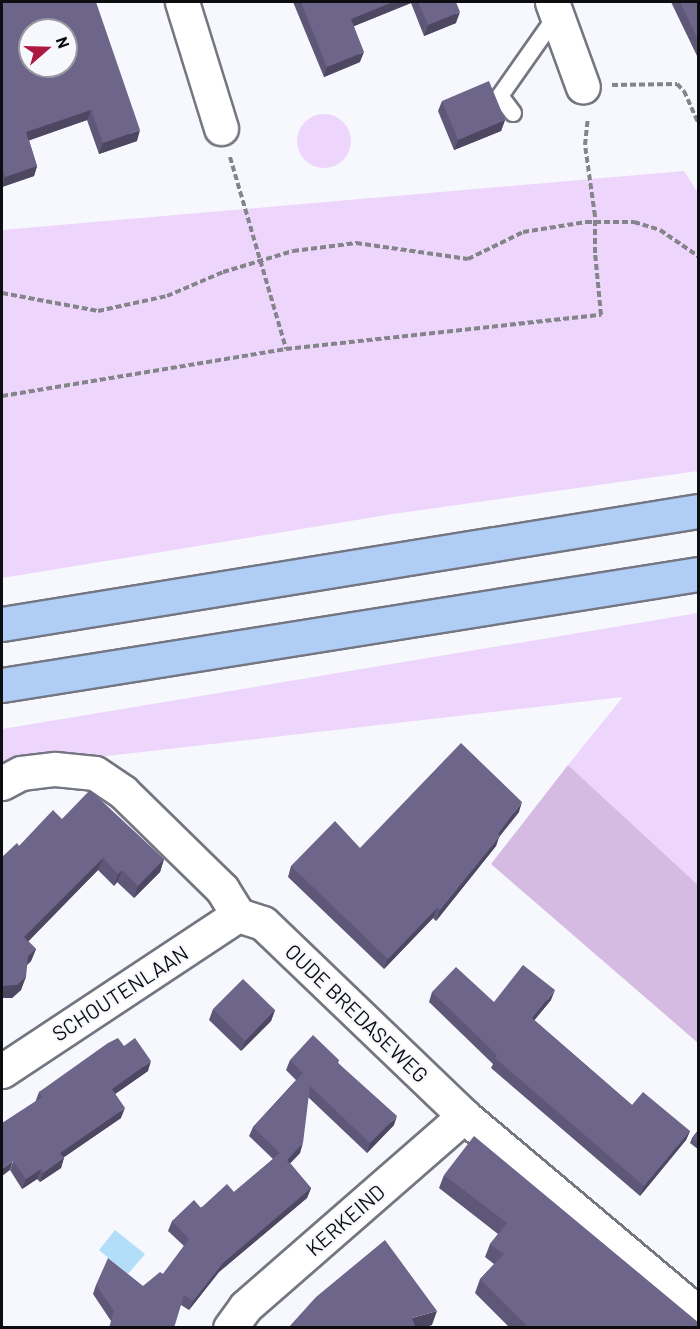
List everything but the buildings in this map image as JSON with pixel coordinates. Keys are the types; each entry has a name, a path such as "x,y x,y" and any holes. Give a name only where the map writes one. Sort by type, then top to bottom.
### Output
{"highway":[{"path":"2,624 699,511"},
{"path":"2,685 699,574"}],"street":[{"path":"182,2 221,128"},
{"path":"554,8 583,87"},
{"path":"2,783 21,774 55,769 95,773 123,792 222,889 238,915"},
{"name":"SCHOUTENLAAN","path":"2,1071 238,915"},
{"name":"OUDE BREDASEWEG","path":"238,915 263,922 464,1116 699,1313"},
{"name":"KERKEIND","path":"230,1328 245,1307 464,1116"}],"lane":[{"path":"513,114 500,96 554,8"}],"path":[{"path":"583,87 667,82 677,84 684,91 699,122"},
{"path":"2,396 285,349 601,315 585,145"},
{"path":"238,185 285,349"},
{"path":"2,293 98,311 167,296 260,259 337,244 356,243 468,259 523,232 562,224 594,222 634,222 660,230 699,256"}],"shaded area":[{"path":"319,114 329,114 339,118 347,126 351,141 347,156 339,164 329,168 319,168 309,164 301,156 297,146 297,136 301,126 309,118"},
{"path":"684,171 698,193 698,471 393,514 2,578 2,230"},
{"path":"698,613 698,885 568,765 623,697 98,757 2,771 2,729"},
{"path":"568,765 698,885 698,1043 491,864"}],"water":[{"path":"115,1230 145,1254 128,1274 99,1250"}]}
